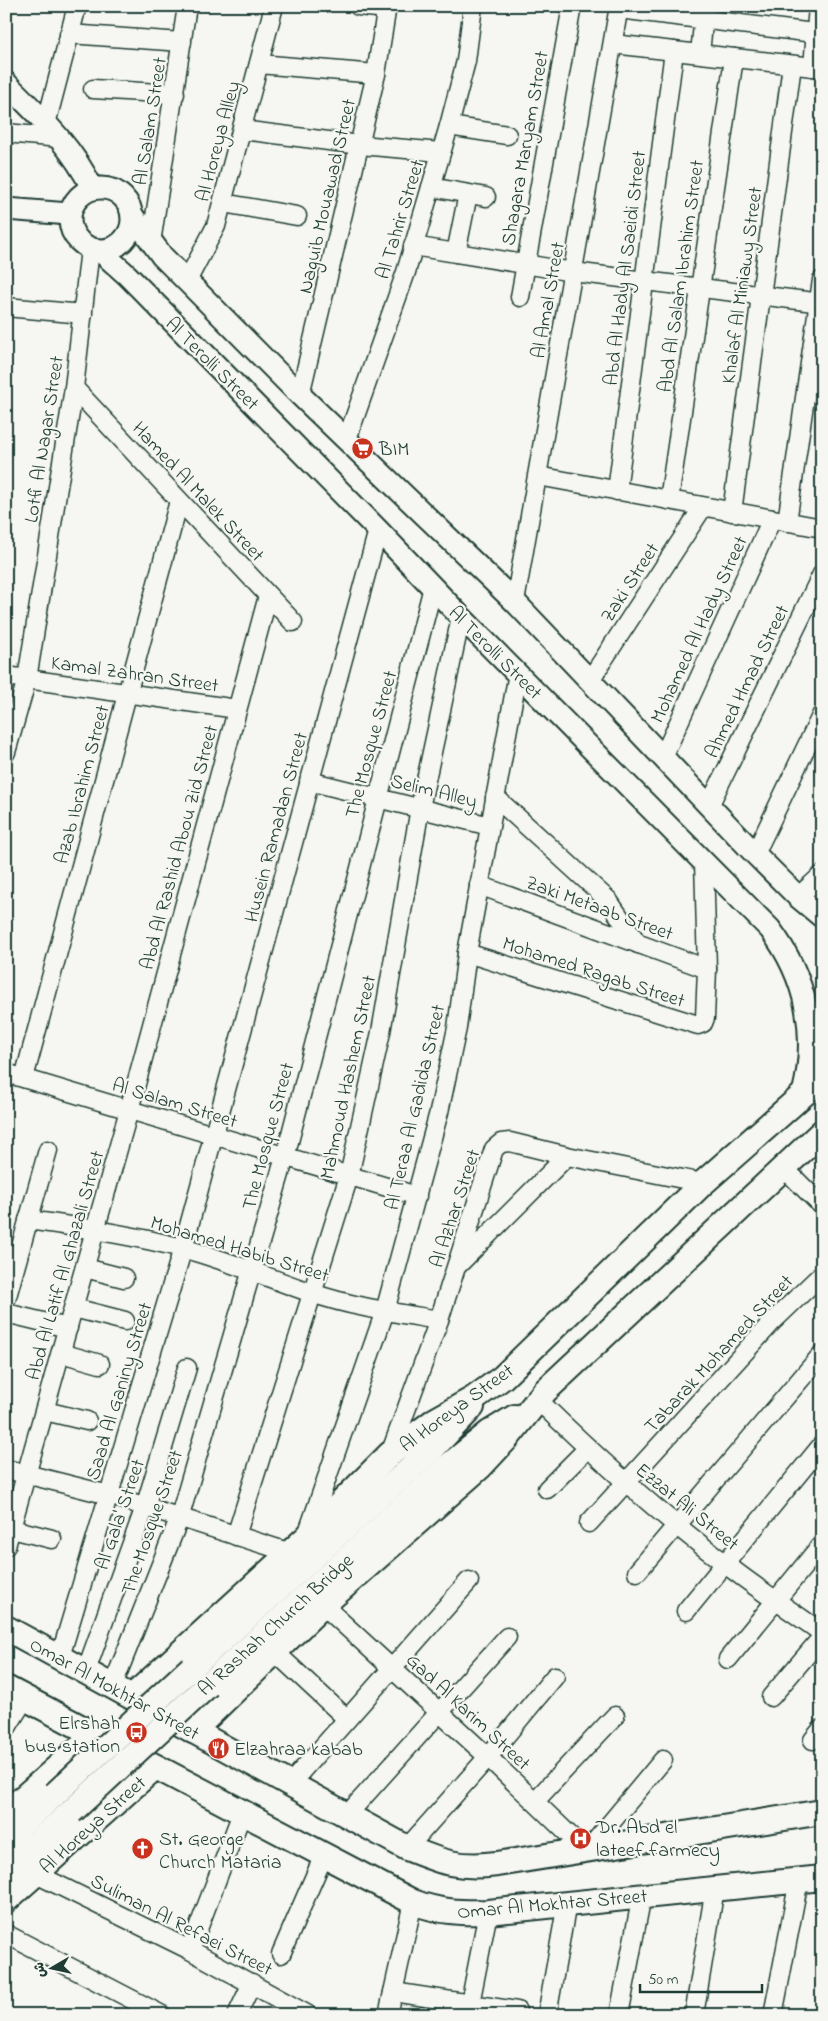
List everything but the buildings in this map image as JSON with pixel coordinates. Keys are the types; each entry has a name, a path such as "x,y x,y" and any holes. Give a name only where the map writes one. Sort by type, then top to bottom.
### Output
{"main road":[{"name":"Al Horeya Street","path":"123,1691 163,1669 298,1545 390,1454 434,1421 487,1389 514,1367 703,1183 822,1078"},
{"name":"Al Horeya Street","path":"193,1730 323,1606 480,1467 508,1437 534,1404 822,1132"},
{"name":"Al Rashah Church Bridge","path":"6,1839 433,1448 487,1389"},
{"name":"Al Rashah Church Bridge","path":"6,1870 447,1467 489,1433 534,1404"},
{"name":"Omar Al Mokhtar Street","path":"6,1628 407,1848 444,1863 479,1866 822,1812"},
{"path":"163,1669 161,1678 163,1694 174,1708 187,1715 195,1716 202,1715 216,1708"},
{"name":"Omar Al Mokhtar Street","path":"16,1693 413,1902 443,1912 458,1914 488,1912 810,1879"},
{"path":"6,1813 94,1735"},
{"path":"54,1770 70,1766 86,1770 93,1776 102,1790 103,1799 102,1807 94,1822"},
{"name":"Al Horeya Street","path":"6,1900 155,1767"}],"street":[{"path":"53,131 69,34 77,6"},
{"name":"Al Salam Street","path":"151,243 187,6"},
{"name":"Al Horeya Alley","path":"187,281 216,226 274,6"},
{"path":"358,6 387,8"},
{"name":"Al Tahrir Street","path":"347,439 406,272 449,126 466,61 473,6"},
{"name":"Shagara Maryam Street","path":"520,297 524,265 572,6"},
{"path":"613,44 818,68 818,6"},
{"name":"Naguib Mouawad Street","path":"300,395 376,74 387,8"},
{"path":"619,8 704,13 819,33"},
{"name":"Al Amal Street","path":"515,602 619,8"},
{"path":"700,53 704,13"},
{"path":"69,34 182,42"},
{"name":"Abd Al Hady Al Saeidi Street","path":"617,491 674,51"},
{"name":"Abd Al Salam Ibrahim Street","path":"669,500 734,58"},
{"path":"259,64 376,74"},
{"name":"Khalaf Al Miniawy Street","path":"732,512 792,65"},
{"path":"6,83 53,131 83,170 92,188"},
{"path":"92,90 175,94"},
{"path":"449,126 507,135"},
{"path":"242,130 360,145 441,152"},
{"path":"6,133 53,131"},
{"path":"101,187 118,193 130,207 132,225 123,241 116,246 94,250 80,243 74,235 70,225 70,214 77,198 92,188 101,187"},
{"path":"431,187 486,197"},
{"path":"456,253 468,194"},
{"path":"223,203 298,216"},
{"path":"6,209 70,214"},
{"name":"Al Terolli Street","path":"132,216 151,243 187,281 300,395 515,602 755,854 798,898 822,917"},
{"path":"413,246 573,272 820,303"},
{"name":"Al Terolli Street","path":"94,250 127,275 461,617 770,929 796,972 815,1014 810,1059 803,1094"},
{"name":"Lotfi Al Nagar Street","path":"6,752 27,679 74,388 82,314 94,250"},
{"name":"Mohamed Al Hady Street","path":"662,757 780,521 820,303 822,280"},
{"path":"6,307 82,314"},
{"name":"Hamed Al Malek Street","path":"74,388 293,622"},
{"path":"538,476 822,528"},
{"name":"Azab Ibrahim Street","path":"24,1078 179,501"},
{"name":"Zaki Street","path":"590,680 704,507"},
{"name":"Husein Ramadan Street","path":"214,1136 378,530"},
{"name":"Ahmed Hmad Street","path":"709,806 822,574"},
{"name":"The Mosque Street","path":"123,1691 180,1519 285,1157 433,588"},
{"name":"Abd Al Rashid Abou Zid Street","path":"129,1110 268,596"},
{"name":"Mahmoud Hashem Street","path":"236,1536 313,1294 348,1176 381,1032 420,808 461,617"},
{"name":"Al Teraa Al Gadida Street","path":"298,1545 385,1311 439,1112 457,1028 467,953 518,673"},
{"name":"Kamal Zahran Street","path":"6,676 237,709"},
{"path":"755,854 822,714"},
{"name":"Selim Alley","path":"309,781 490,826"},
{"path":"496,797 608,900 638,944"},
{"path":"704,861 707,969"},
{"path":"798,898 822,875"},
{"name":"Zaki Metaab Street","path":"479,885 707,969"},
{"name":"Mohamed Ragab Street","path":"467,953 693,1025 701,1024 705,1018 707,969"},
{"name":"Al Salam Street","path":"6,1073 417,1196"},
{"name":"Abd Al Latif Al Ghazali Street","path":"6,1546 129,1110"},
{"name":"Saad Al Ganiny Street","path":"60,1657 110,1495 214,1136"},
{"name":"Al Azhar Street","path":"390,1454 439,1320 494,1149 497,1146 510,1142 567,1156 703,1183"},
{"path":"6,1300 48,1150"},
{"path":"456,1267 567,1156"},
{"path":"783,1167 822,1206"},
{"name":"Mohamed Habib Street","path":"28,1220 96,1230 183,1248 252,1270 313,1294 385,1311 439,1320"},
{"path":"85,1268 124,1278"},
{"name":"Tabarak Mohamed Street","path":"589,1523 772,1322 822,1274"},
{"path":"74,1308 125,1321"},
{"path":"6,1313 68,1328"},
{"path":"61,1353 100,1364"},
{"path":"638,1572 822,1354"},
{"name":"Al Gala' Street","path":"86,1671 145,1507 187,1368"},
{"name":"Ezzat Ali Street","path":"534,1404 588,1448 677,1526 725,1564 822,1635"},
{"path":"45,1411 87,1421"},
{"path":"686,1611 822,1445"},
{"path":"547,1489 588,1448"},
{"path":"6,1469 110,1495 236,1536 298,1545"},
{"path":"12,1529 52,1538"},
{"path":"728,1659 822,1544"},
{"path":"290,1784 469,1581"},
{"name":"Gad Al Karim Street","path":"323,1606 439,1711 587,1850"},
{"path":"771,1697 822,1635"},
{"path":"347,1815 506,1637"},
{"path":"274,1652 347,1719"},
{"path":"407,1848 488,1757 555,1676"},
{"path":"6,1730 16,1693"},
{"path":"535,1801 616,1716"},
{"path":"587,1850 663,1760"},
{"path":"190,1950 242,1813"},
{"path":"281,1954 324,1855"},
{"name":"Suliman Al Refaei Street","path":"36,1874 190,1950 308,2015"},
{"path":"773,2015 810,1879"},
{"path":"694,2015 715,1888"},
{"path":"619,2015 642,1895"},
{"path":"388,2015 413,1902"},
{"path":"547,2015 567,1903"},
{"path":"469,2009 488,1912"},
{"path":"6,1934 162,2015"},
{"path":"238,2015 252,1984"},
{"path":"393,1992 469,2009 517,2011"}],"place":[{"name":"BIM","path":"363,448"},
{"name":"Elrshah bus station","path":"136,1733"},
{"name":"Elzahraa kabab","path":"218,1748"},
{"name":"Dr. Abd el lateef farmecy","path":"580,1838"},
{"name":"St. George Church Mataria","path":"143,1849"}]}
